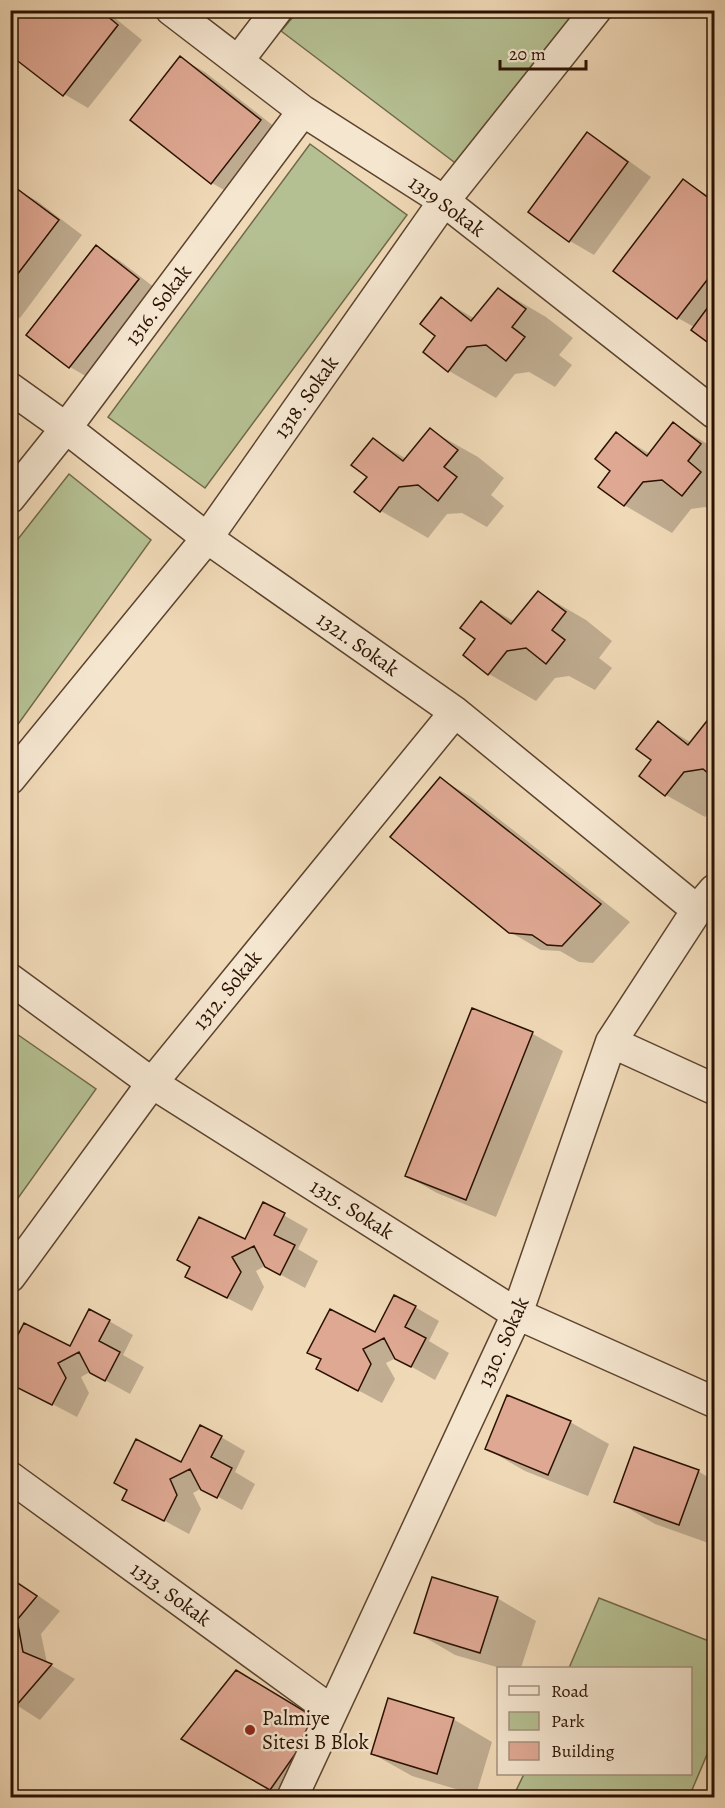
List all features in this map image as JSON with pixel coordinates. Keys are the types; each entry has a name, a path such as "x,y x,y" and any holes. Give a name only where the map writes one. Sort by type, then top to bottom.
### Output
{"street":[{"name":"1319 Sokak","path":"171,10 303,111 444,201 714,413"},
{"path":"238,61 277,10"},
{"name":"1318. Sokak","path":"10,779 207,538 444,201 596,10"},
{"name":"1316. Sokak","path":"10,498 66,428 303,111"},
{"name":"1321. Sokak","path":"10,388 66,428 207,538 454,712 706,900"},
{"name":"1312. Sokak","path":"10,1277 152,1083 454,712"},
{"name":"1310. Sokak","path":"292,1797 517,1314 611,1042 706,900"},
{"name":"1315. Sokak","path":"10,979 152,1083 517,1314 714,1402"},
{"path":"611,1042 714,1089"},
{"name":"1313. Sokak","path":"10,1477 332,1712"}],"green space":[{"path":"298,11 577,11 458,165 281,31"},
{"path":"310,144 407,215 205,488 108,417"},
{"path":"69,474 151,540 11,734 11,548"},
{"path":"11,1030 96,1089 11,1208"},
{"path":"599,1598 714,1643 714,1738 689,1797 513,1797 524,1775 692,1775 692,1667 569,1667"}],"building":[{"path":"20,10 100,10 118,25 63,96 10,55 10,23"},
{"path":"696,10 714,10 714,23"},
{"path":"180,56 261,120 211,184 130,120"},
{"path":"587,132 628,162 569,242 528,212"},
{"path":"683,179 714,202 714,271 677,319 613,271"},
{"path":"12,185 59,220 10,284 10,187"},
{"path":"96,245 139,279 69,368 26,335"},
{"path":"498,288 526,309 512,327 525,337 506,361 486,345 467,347 448,372 423,352 435,336 420,324 441,297 471,321"},
{"path":"714,299 714,347 691,330"},
{"path":"673,422 701,444 688,461 701,472 682,496 662,480 643,482 624,506 598,487 610,471 595,459 616,432 647,456"},
{"path":"430,428 458,450 444,467 457,477 438,501 418,485 399,487 380,512 354,492 367,477 351,465 373,438 403,461"},
{"path":"538,591 566,612 552,630 565,640 546,664 526,648 507,651 488,675 463,655 475,639 460,628 481,601 511,624"},
{"path":"714,712 714,778 703,769 684,772 665,796 639,776 651,760 636,749 658,721 688,745"},
{"path":"440,777 601,904 562,946 547,945 532,935 509,933 390,837"},
{"path":"472,1008 533,1032 466,1200 405,1176"},
{"path":"263,1202 285,1213 274,1235 295,1245 280,1275 265,1267 254,1246 232,1257 241,1272 227,1298 185,1277 190,1267 177,1260 199,1217 245,1239"},
{"path":"394,1295 416,1306 405,1327 426,1338 411,1367 395,1359 384,1338 363,1349 371,1364 358,1391 316,1369 321,1359 307,1353 330,1309 375,1332"},
{"path":"89,1309 110,1320 99,1341 120,1352 105,1381 90,1373 79,1352 58,1363 66,1378 52,1405 10,1384 15,1374 10,1371 10,1350 24,1323 70,1346"},
{"path":"507,1395 571,1421 548,1475 485,1449"},
{"path":"200,1425 222,1436 211,1457 232,1468 217,1498 201,1490 190,1469 170,1479 177,1495 164,1521 122,1500 127,1490 114,1483 136,1439 181,1462"},
{"path":"634,1447 699,1470 679,1525 614,1502"},
{"path":"432,1577 498,1597 480,1653 414,1633"},
{"path":"10,1578 37,1596 17,1620 23,1652 52,1664 15,1707 10,1703"},
{"name":"Palmiye Sitesi B Blok","path":"236,1670 319,1720 270,1790 181,1739"},
{"path":"388,1698 454,1718 437,1774 371,1754"}],"place":[{"name":"Palmiye Sitesi B Blok","path":"250,1730"}]}
